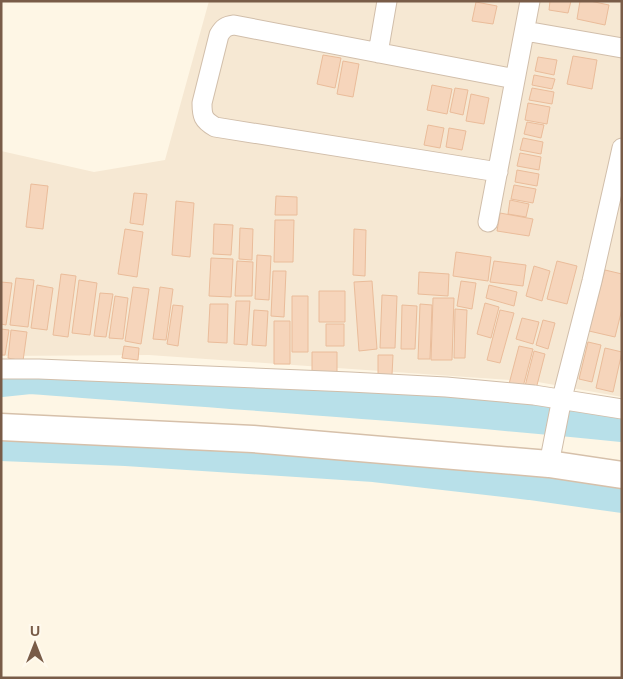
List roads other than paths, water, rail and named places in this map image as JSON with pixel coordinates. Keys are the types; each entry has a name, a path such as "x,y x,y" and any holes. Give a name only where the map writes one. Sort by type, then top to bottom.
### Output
{"street":[{"path":"378,52 387,1"},
{"path":"488,222 530,1"},
{"path":"498,172 215,127 203,118 202,103 219,35 222,29 234,25 515,79"},
{"path":"525,32 622,48"},
{"path":"552,454 561,403 592,281 622,148"},
{"path":"1,369 39,369 446,387 534,395 561,403 622,409"},
{"path":"1,427 552,454 622,475"}],"waterway":[{"path":"1,381 30,378 400,406 622,426"},
{"path":"1,445 126,450 374,466 622,497"}]}
